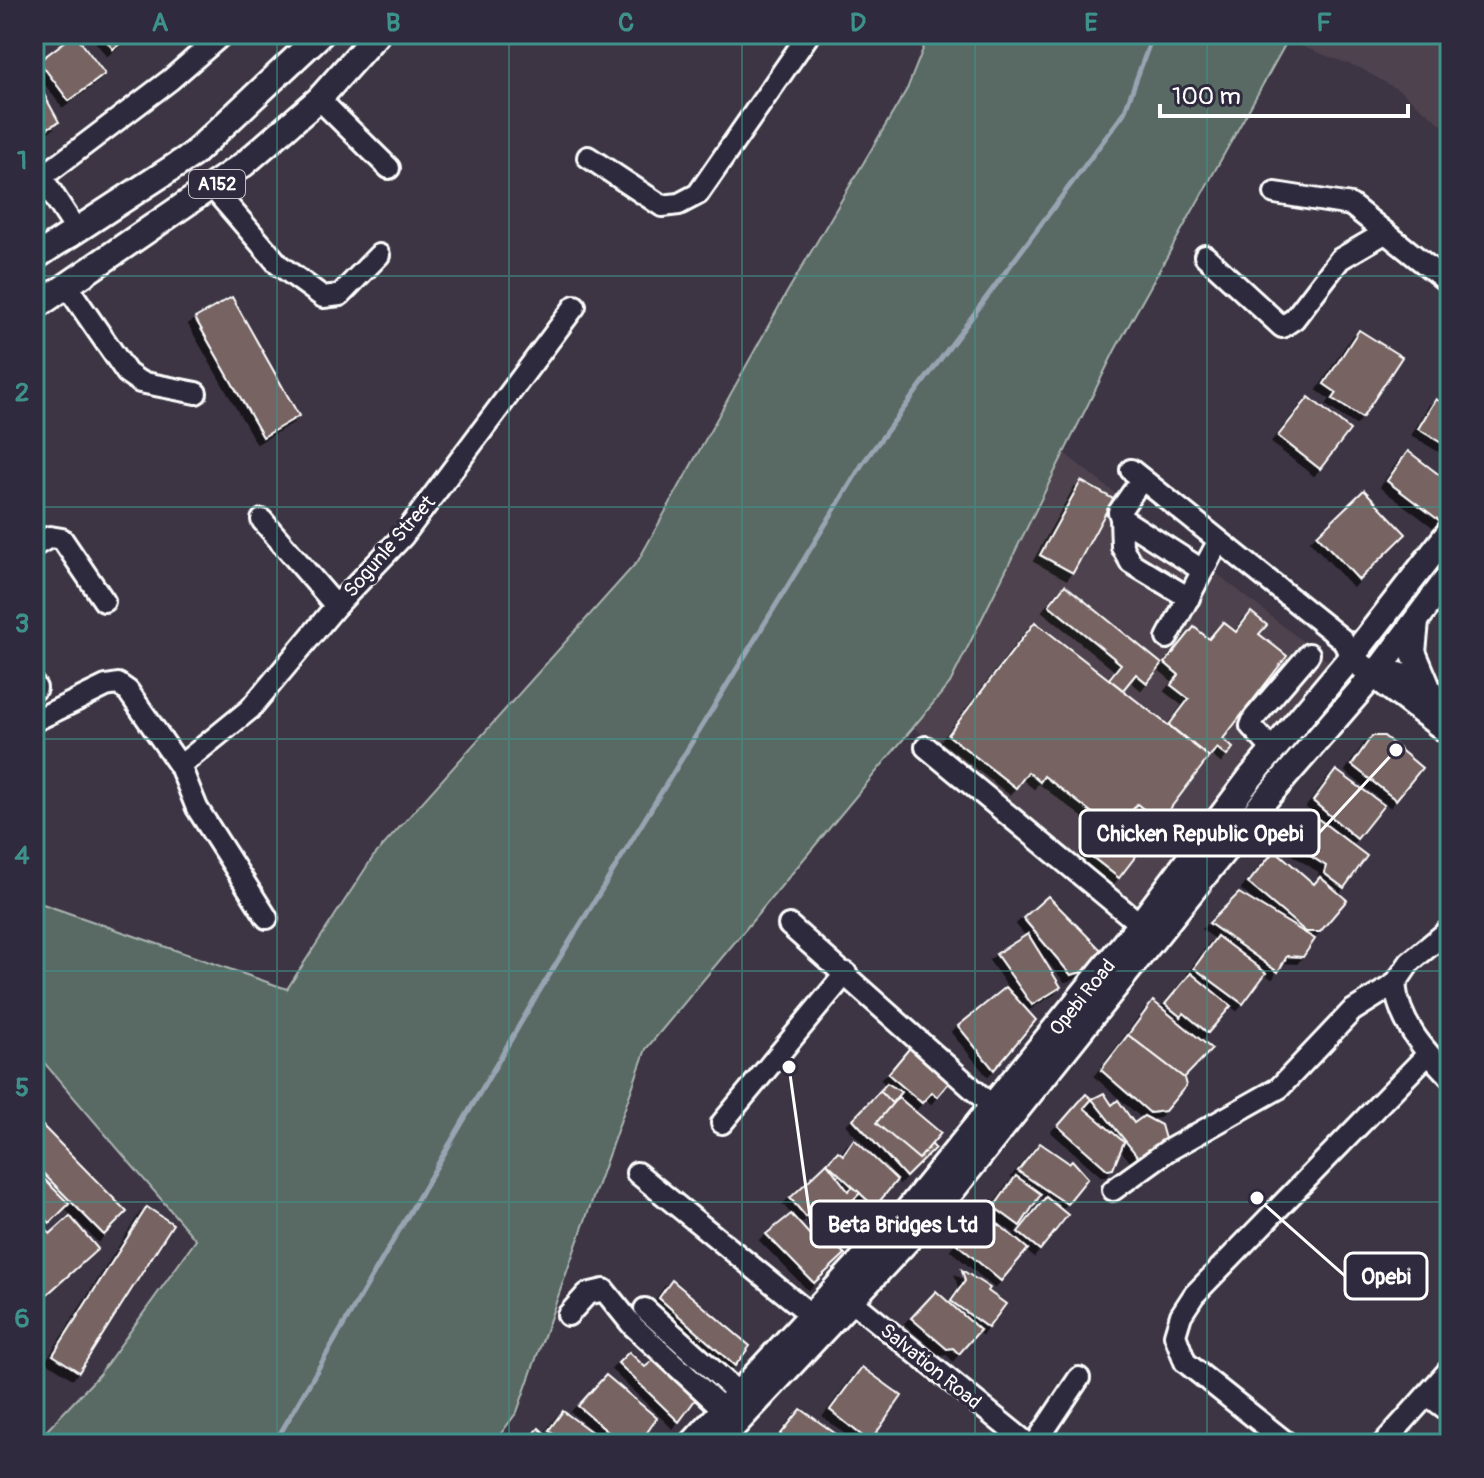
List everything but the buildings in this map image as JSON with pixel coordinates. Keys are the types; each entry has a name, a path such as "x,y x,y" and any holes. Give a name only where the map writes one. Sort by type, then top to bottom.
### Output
{"main road":[{"name":"A152","path":"34,258 192,155 321,34"},
{"name":"A152","path":"34,308 212,187 277,137 319,99 377,34"},
{"name":"Opebi Road","path":"717,1444 843,1294 1140,924 1352,647 1450,531"},
{"name":"Opebi Road","path":"692,1444 810,1314 843,1294 943,1202 1339,713 1379,669 1450,575"},
{"path":"1417,620 1413,652 1440,702"},
{"path":"1352,647 1379,669 1405,697 1450,733"},
{"path":"1379,669 1440,702"},
{"path":"1339,713 1370,699 1405,697"}],"street":[{"path":"76,230 38,171 170,80 223,34"},
{"path":"588,157 662,206 679,204 698,194 809,34"},
{"path":"319,99 389,168"},
{"path":"212,187 279,265 323,297 340,295 379,255"},
{"path":"1275,193 1351,205 1383,234 1450,284"},
{"path":"1205,256 1282,327 1294,319 1340,259 1383,234"},
{"path":"124,257 145,242"},
{"path":"67,286 127,373 140,382 196,393"},
{"name":"Sogunle Street","path":"180,766 250,709 336,606 403,536 575,306"},
{"path":"1189,598 1131,563 1122,547 1119,512 1136,474 1352,647"},
{"path":"1121,518 1202,570"},
{"path":"262,520 336,606"},
{"path":"34,546 50,537 62,539 104,601"},
{"path":"1167,638 1218,542"},
{"path":"1273,750 1251,726 1309,654"},
{"path":"34,721 106,686 118,684 128,691 180,766 197,808 267,918"},
{"path":"926,747 1140,924"},
{"path":"789,925 993,1107"},
{"path":"1113,1190 1167,1151 1279,1088 1352,1011 1395,984 1410,962 1450,929"},
{"path":"722,1123 846,973"},
{"path":"1395,984 1397,1002 1406,1023 1438,1055 1450,1077"},
{"path":"1288,1444 1185,1362 1175,1335 1181,1315 1194,1295 1438,1055"},
{"path":"637,1173 810,1314"},
{"path":"568,1315 587,1294 604,1290 633,1326 730,1401"},
{"name":"Salvation Road","path":"843,1294 1027,1444"},
{"path":"645,1309 730,1401"},
{"path":"1383,1444 1450,1369"},
{"path":"1035,1444 1079,1378"},
{"path":"1429,1396 1450,1412"}],"shaded area":[{"path":"1291,34 1450,34 1450,131 1400,91 1360,68 1289,42"},
{"path":"1064,453 1330,663 1135,909 913,727 950,683"}],"green space":[{"path":"929,34 1291,34 1115,350 950,683 646,1049 517,1412 493,1444 34,1444 98,1376 196,1240 34,1051 34,901 287,989 373,857 638,561 786,294 907,89"}],"waterway":[{"path":"274,1444 537,995 863,463 1124,113 1153,34"}],"place":[{"name":"Chicken Republic Opebi","path":"1396,750"},
{"name":"Beta Bridges Ltd","path":"789,1067"},
{"name":"Opebi","path":"1257,1198"}]}
